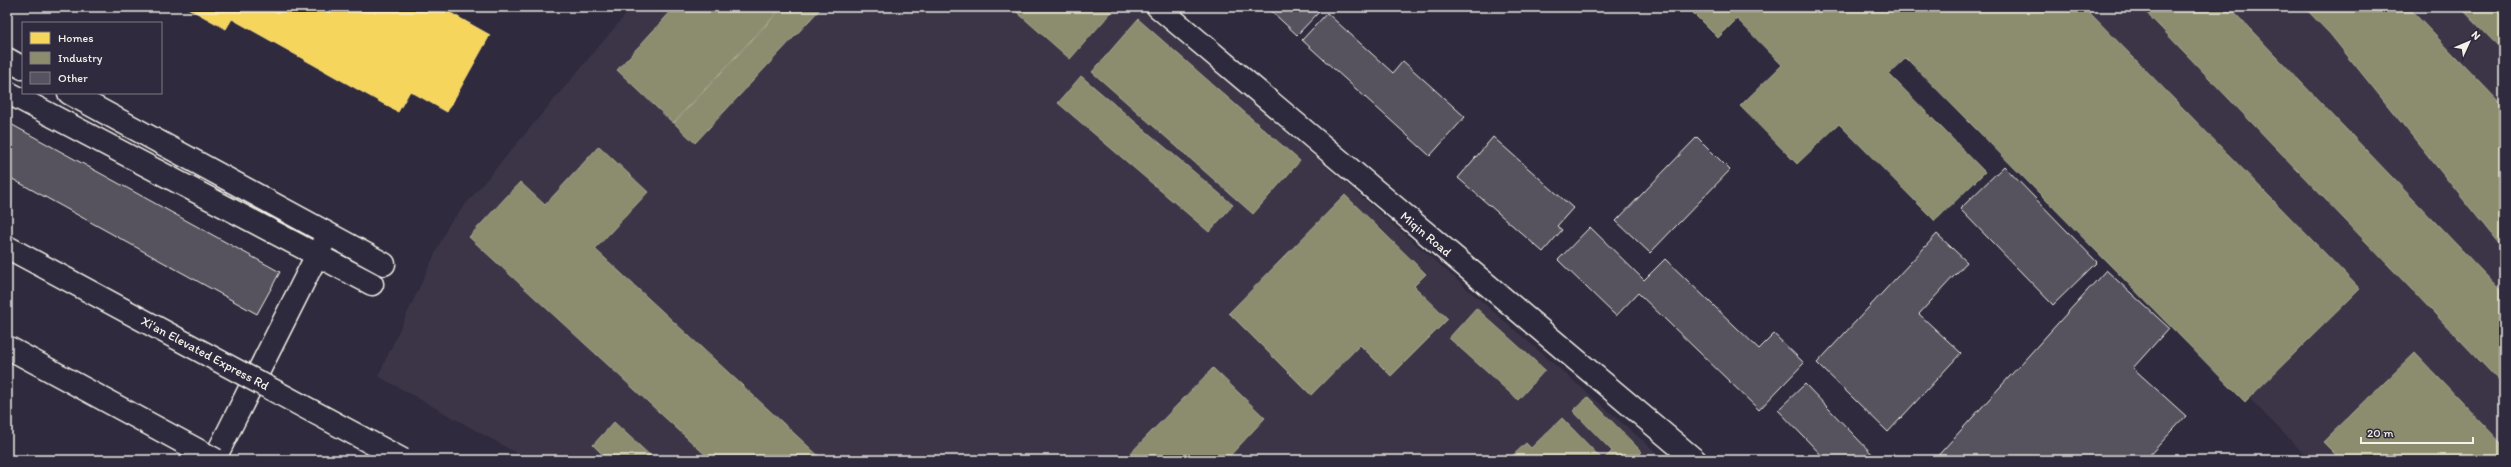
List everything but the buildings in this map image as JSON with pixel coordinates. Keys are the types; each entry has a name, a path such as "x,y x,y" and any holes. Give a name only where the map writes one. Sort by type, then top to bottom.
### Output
{"main road":[{"name":"Miqin Road","path":"1158,7 1695,460"},
{"path":"7,59 22,67"},
{"path":"7,92 372,284"},
{"path":"71,94 384,264"},
{"path":"7,347 215,460 328,234"},
{"name":"Xi'an Elevated Express Rd","path":"7,247 403,460"}],"shaded area":[{"path":"632,7 1142,7 1665,460 529,460 378,376 449,224"},
{"path":"1863,7 2504,7 2504,460 2310,460"}]}
